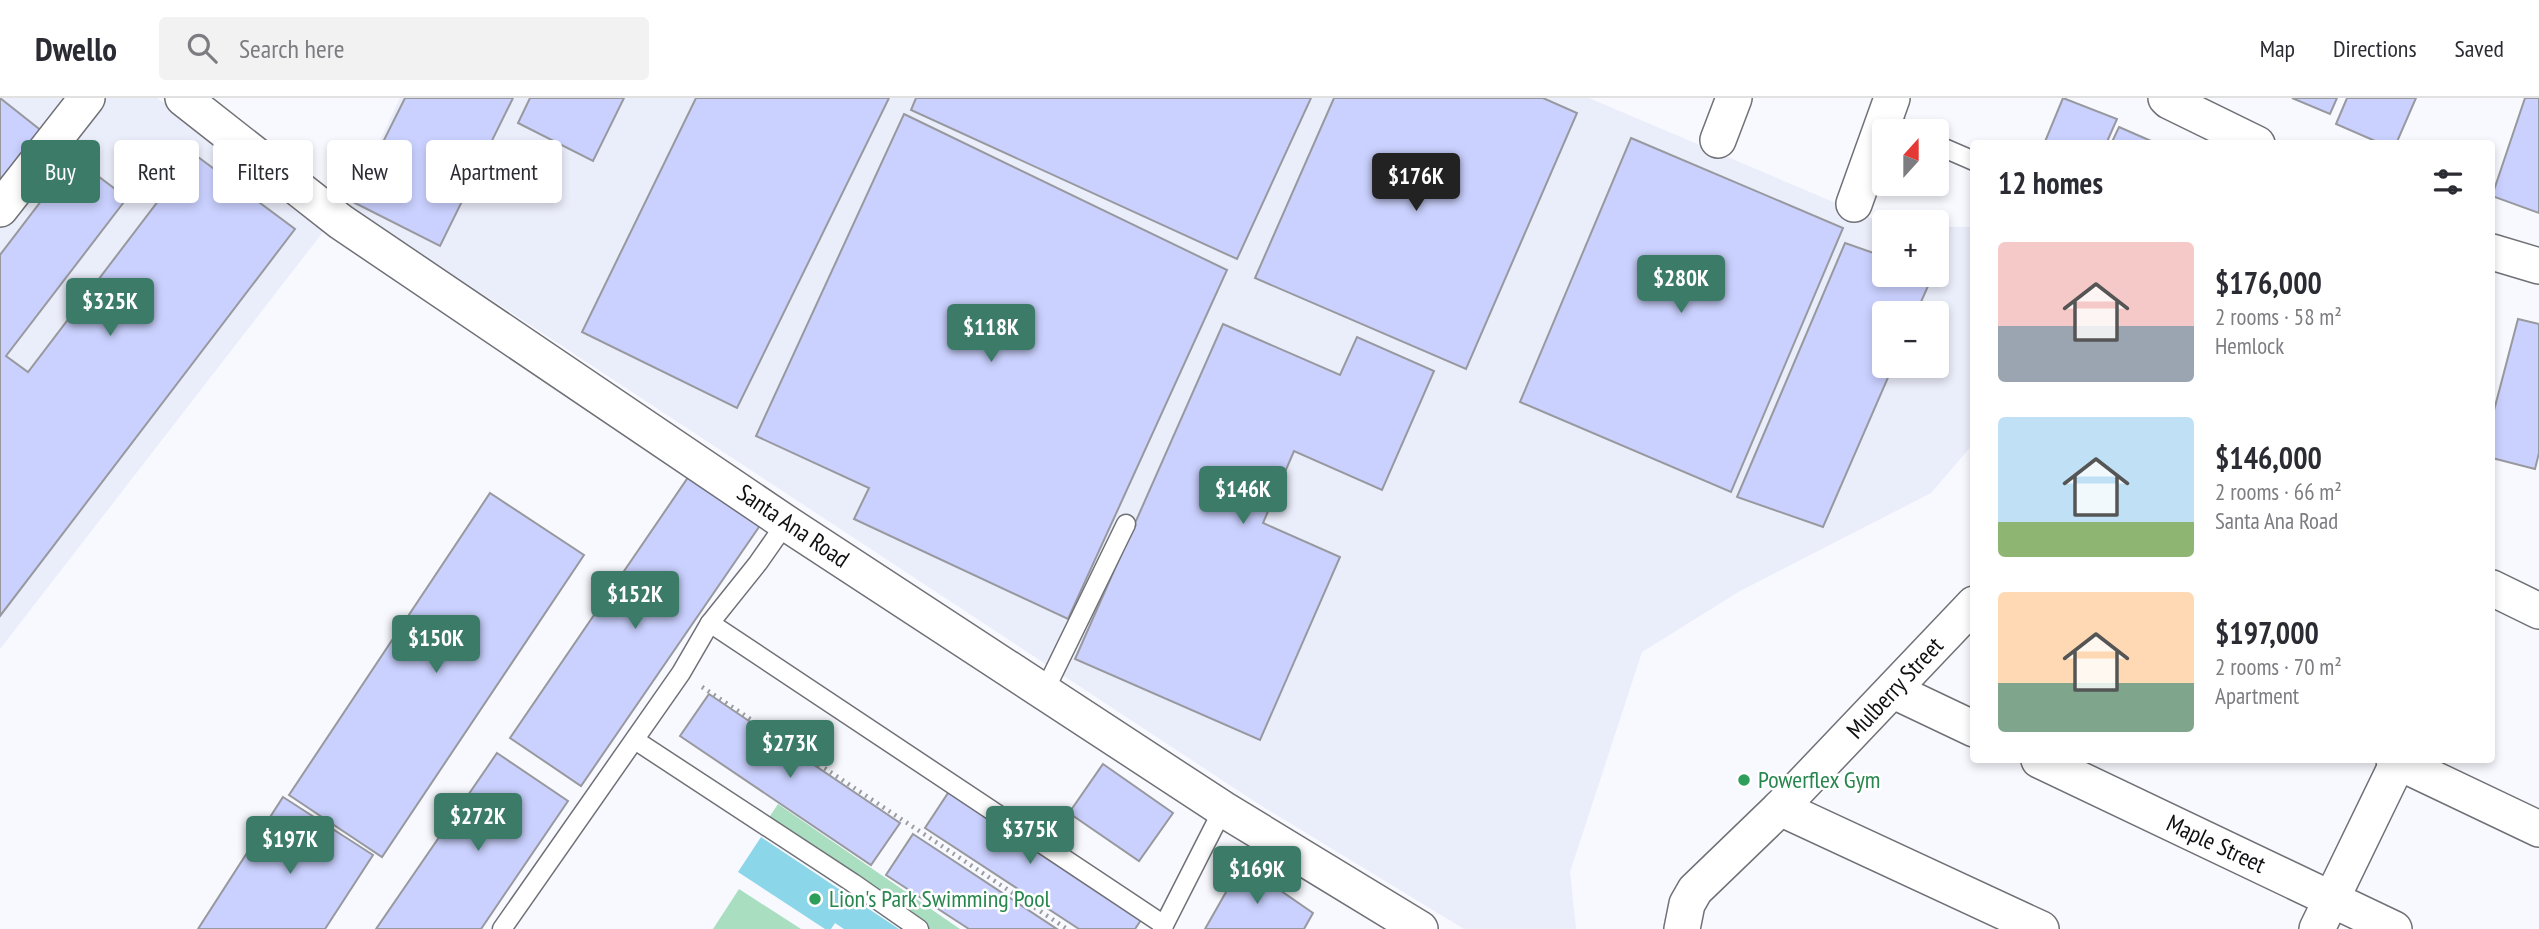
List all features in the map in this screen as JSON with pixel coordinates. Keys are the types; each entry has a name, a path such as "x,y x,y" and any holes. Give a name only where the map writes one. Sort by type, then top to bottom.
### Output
{"street":[{"path":"0,209 87,98"},
{"name":"Santa Ana Road","path":"183,98 341,222 786,523 1223,809 1420,929"},
{"path":"1718,139 1734,98"},
{"path":"2167,100 2249,140"},
{"path":"1854,204 1894,117"},
{"path":"2495,253 2539,266"},
{"path":"2495,589 2539,611"},
{"name":"Mulberry Street","path":"1682,929 1687,904 1695,890 1780,808 1970,608"},
{"path":"1894,691 1970,727"},
{"name":"Maple Street","path":"2045,763 2324,914 2394,929"},
{"path":"2324,914 2396,763"},
{"path":"2403,763 2539,829"},
{"path":"1780,808 2041,929"}],"lane":[{"path":"1950,151 1970,159"},
{"path":"502,929 681,673 710,622 758,563 786,523"},
{"path":"1044,692 1126,524"},
{"path":"710,622 1163,927 1223,809"},
{"path":"635,740 919,929"}],"path":[{"path":"681,673 1068,929"}],"shaded area":[{"path":"0,98 157,98 215,140 213,140 213,203 302,203 330,223 0,649"},
{"path":"400,98 1589,98 1872,218 1872,287 1949,287 1949,227 1970,227 1970,448 1931,493 1740,591 1642,652 1570,872 1576,929 1464,929 1257,803 349,206 350,203 412,203 412,140 380,140"}],"green space":[{"path":"778,804 960,929 910,929 762,828"},
{"path":"739,889 801,929 713,929"}],"water":[{"path":"761,837 899,929 844,929 835,923 831,929 825,929 738,872"}],"building":[{"path":"0,98 48,136 45,140 21,140 21,169 0,194"},
{"path":"405,98 513,98 492,140 426,140 426,203 461,203 440,246 355,203 412,203 412,140 384,140"},
{"path":"530,98 624,98 593,161 562,145 562,140 552,140 518,123"},
{"path":"696,98 889,98 737,408 582,332"},
{"path":"916,98 1311,98 1237,259 911,110"},
{"path":"1334,98 1543,98 1577,113 1466,369 1255,278"},
{"path":"2063,98 2117,119 2108,140 2046,140"},
{"path":"2292,98 2337,98 2330,114"},
{"path":"2347,98 2416,98 2398,140 2373,140 2336,124"},
{"path":"2525,98 2539,98 2539,213 2495,197 2495,187"},
{"path":"904,114 1227,270 1068,619 854,519 869,488 756,436"},
{"path":"2119,127 2149,140 2113,140"},
{"path":"1631,138 1843,228 1731,492 1520,402"},
{"path":"199,158 213,168 213,203 260,203 295,229 0,616 0,255 40,203 100,203 100,178 114,188 114,203 123,203 6,356 28,372 157,203 199,203"},
{"path":"1845,243 1872,252 1872,287 1928,287 1921,301 1872,301 1872,378 1888,378 1823,527 1737,497"},
{"path":"2518,319 2539,324 2539,453 2535,469 2495,459 2495,407"},
{"path":"1223,324 1340,375 1357,337 1434,371 1382,490 1294,451 1263,523 1340,557 1260,740 1075,659"},
{"path":"689,476 761,524 581,786 510,738"},
{"path":"490,493 584,555 382,857 289,795"},
{"path":"709,694 900,823 871,865 680,736"},
{"path":"497,753 568,801 481,929 376,929"},
{"path":"1103,764 1173,813 1139,861 1069,813"},
{"path":"952,787 1145,914 1135,929 1079,929 925,828"},
{"path":"283,797 373,855 325,929 198,929"},
{"path":"913,834 1057,929 969,929 886,875"},
{"path":"1242,864 1313,913 1304,929 1205,929"}],"place":[{"name":"Powerflex Gym","path":"1744,780"},
{"name":"Lion's Park Swimming Pool","path":"815,899"}]}
